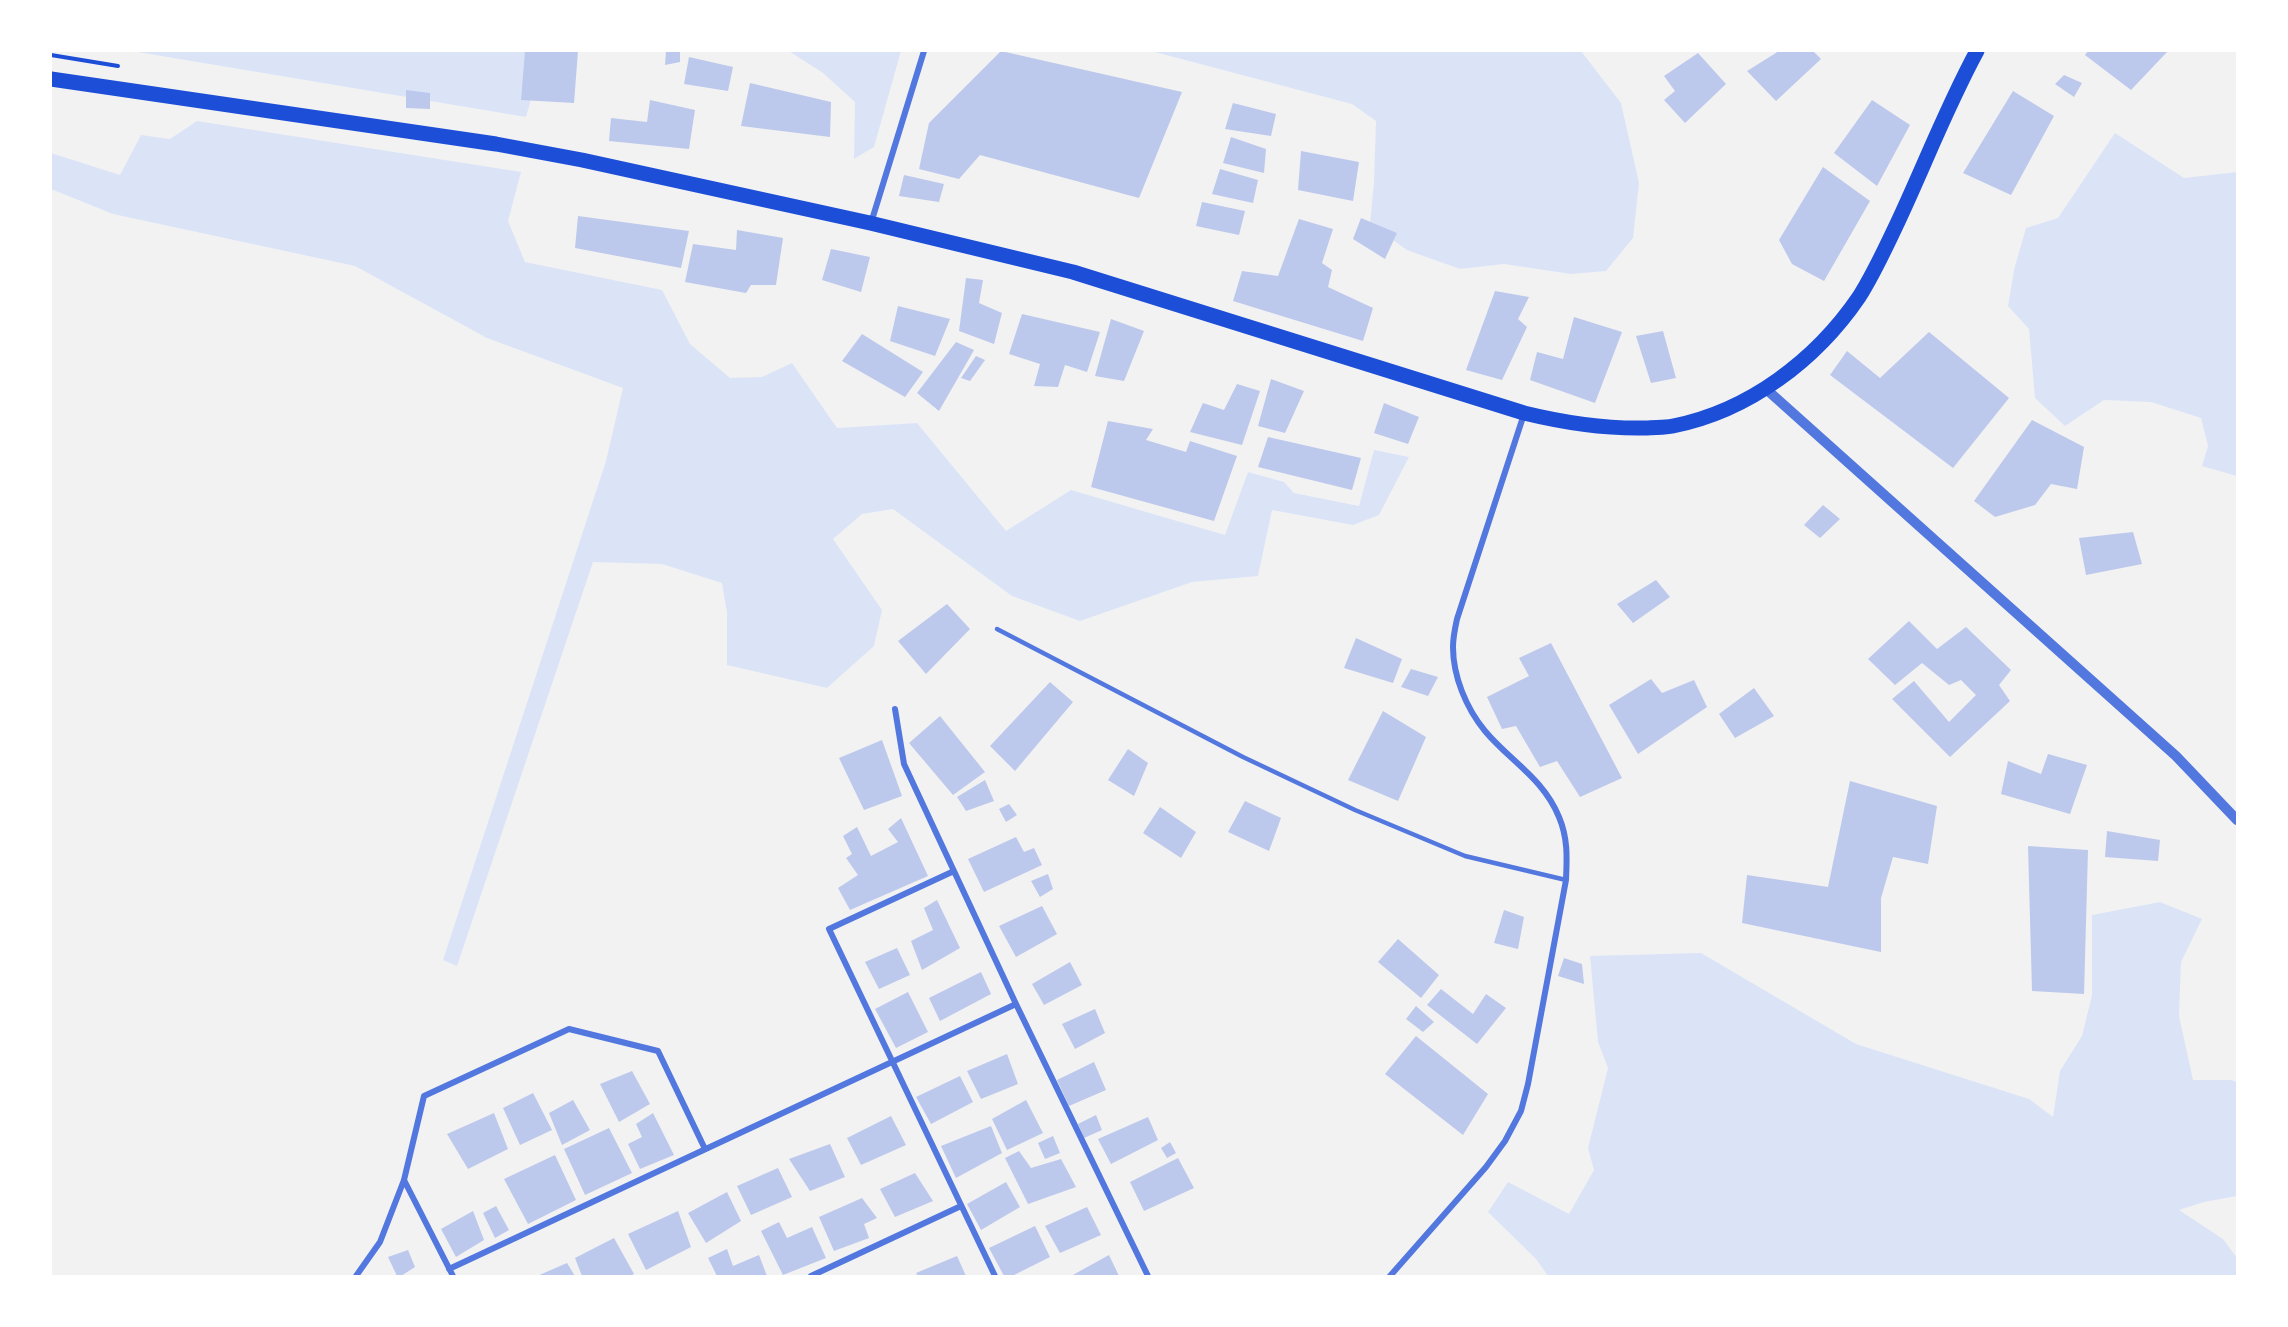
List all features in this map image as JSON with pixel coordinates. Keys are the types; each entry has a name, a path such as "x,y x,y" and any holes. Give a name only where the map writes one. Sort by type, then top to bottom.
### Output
{"main road":[{"path":"51,79 496,144 594,162 870,223 1073,272 1524,413 1566,423 1620,429 1672,426 1719,412 1766,389 1802,362 1858,297 1884,250 1955,91 1977,51"}],"street":[{"path":"870,223 924,51"},
{"path":"1766,389 2176,756 2237,820"},
{"path":"1390,1276 1486,1167 1505,1141 1521,1111 1566,880 1567,847 1559,817 1544,790 1485,731 1468,707 1456,676 1453,647 1457,619 1524,413"},
{"path":"895,709 904,764 1016,1004 1148,1276"},
{"path":"954,871 829,929 995,1276"},
{"path":"449,1269 1016,1004"},
{"path":"356,1276 380,1242 404,1180 424,1096 569,1029 658,1051 705,1149"},
{"path":"404,1180 453,1276"},
{"path":"811,1276 961,1206"}],"lane":[{"path":"997,629 1243,757 1355,810 1464,856 1566,880"}],"shaded area":[{"path":"132,51 545,51 526,117"},
{"path":"789,51 901,51 874,147 854,159 855,102 823,73"},
{"path":"1151,51 1581,51 1621,103 1639,183 1633,238 1606,271 1571,274 1504,264 1460,269 1407,250 1370,224 1376,121 1352,104"},
{"path":"197,121 521,172 508,221 525,262 662,290 690,344 730,378 762,377 792,363 837,428 917,423 1006,531 1071,490 1225,535 1248,472 1284,482 1294,493 1359,506 1374,450 1409,457 1379,515 1353,525 1272,510 1258,576 1192,582 1080,621 1012,596 893,509 862,514 833,539 882,610 874,646 827,688 727,665 727,613 722,583 662,564 593,562 457,966 443,960 606,461 623,388 487,338 355,266 113,214 51,189 51,153 120,175 141,135 170,139"},
{"path":"2115,133 2184,178 2237,172 2237,476 2202,466 2208,446 2201,418 2151,402 2104,400 2065,426 2035,398 2029,329 2008,306 2014,270 2026,228 2058,218"},
{"path":"2160,902 2202,919 2181,962 2179,1016 2193,1080 2237,1082 2237,1196 2204,1202 2179,1210 2223,1239 2237,1258 2237,1276 1548,1276 1536,1259 1488,1212 1508,1182 1569,1214 1594,1170 1588,1148 1608,1068 1598,1042 1590,956 1701,953 1856,1044 2029,1099 2053,1117 2060,1071 2082,1036 2092,995 2092,915"}],"building":[{"path":"525,51 578,51 574,103 521,100"},
{"path":"666,51 680,51 680,62 665,65"},
{"path":"1001,51 1182,92 1139,198 980,155 959,179 919,169 929,123"},
{"path":"1779,51 1813,51 1821,59 1776,101 1747,71"},
{"path":"2088,51 2168,51 2131,90 2085,55"},
{"path":"1698,53 1726,84 1685,123 1664,100 1675,91 1664,76"},
{"path":"689,57 733,67 728,91 684,84"},
{"path":"2064,75 2082,83 2074,97 2055,84"},
{"path":"750,83 831,102 830,137 741,126"},
{"path":"406,90 430,93 430,109 406,108"},
{"path":"2013,91 2054,116 2011,195 1963,173"},
{"path":"650,100 695,110 689,149 609,141 611,118 647,122"},
{"path":"1872,100 1910,125 1877,186 1834,153"},
{"path":"1233,103 1276,114 1271,136 1225,129"},
{"path":"1231,137 1266,149 1264,173 1223,163"},
{"path":"1301,151 1359,162 1353,201 1298,190"},
{"path":"1823,167 1870,201 1824,281 1792,264 1779,240"},
{"path":"1220,169 1258,180 1253,203 1212,194"},
{"path":"904,175 944,184 939,202 899,196"},
{"path":"1202,202 1245,211 1239,235 1196,226"},
{"path":"578,216 689,231 681,268 575,248"},
{"path":"1361,218 1397,233 1385,259 1353,239"},
{"path":"1299,219 1333,229 1322,263 1332,270 1328,287 1373,308 1363,341 1233,301 1242,271 1278,276"},
{"path":"737,230 783,238 776,285 751,285 746,293 685,282 693,244 736,250"},
{"path":"831,249 870,257 861,292 822,280"},
{"path":"966,278 983,280 979,303 1002,313 994,344 959,331"},
{"path":"1495,291 1529,297 1518,319 1527,327 1502,380 1466,370"},
{"path":"898,306 950,319 935,356 890,341"},
{"path":"1022,314 1100,332 1087,372 1065,365 1058,387 1034,386 1040,364 1009,354"},
{"path":"1574,317 1622,332 1595,403 1530,380 1537,352 1563,359"},
{"path":"1111,319 1144,331 1124,381 1095,376"},
{"path":"1663,331 1676,378 1651,383 1636,336"},
{"path":"1929,332 2009,398 1953,468 1830,375 1847,351 1880,378"},
{"path":"862,334 923,372 905,397 842,361"},
{"path":"956,342 974,350 939,411 917,393"},
{"path":"976,356 985,360 970,381 961,378"},
{"path":"1271,379 1304,391 1285,433 1258,426"},
{"path":"1237,384 1260,391 1242,445 1190,432 1203,403 1224,410"},
{"path":"1384,403 1419,417 1408,444 1374,433"},
{"path":"2032,420 2084,447 2077,489 2051,484 2035,505 1995,517 1974,501"},
{"path":"1108,421 1153,429 1146,440 1186,452 1190,441 1237,456 1214,521 1091,487"},
{"path":"1268,437 1361,458 1352,490 1258,467"},
{"path":"1823,505 1840,519 1820,538 1804,525"},
{"path":"2133,532 2142,564 2086,575 2079,538"},
{"path":"1656,580 1670,597 1633,623 1617,604"},
{"path":"947,604 970,629 926,674 898,641"},
{"path":"1909,621 1937,649 1966,627 2011,670 1999,685 2010,701 1950,757 1892,699 1914,681 1949,722 1976,695 1961,680 1949,685 1922,663 1895,685 1868,659"},
{"path":"1356,638 1402,659 1393,683 1344,668"},
{"path":"1551,643 1622,778 1580,797 1557,761 1540,767 1516,726 1502,729 1487,697 1529,676 1519,658"},
{"path":"1411,669 1438,677 1428,696 1401,687"},
{"path":"1651,679 1662,693 1694,680 1707,707 1638,754 1609,705"},
{"path":"1050,682 1073,702 1015,771 990,746"},
{"path":"1754,688 1774,716 1735,738 1719,714"},
{"path":"1383,711 1426,737 1398,801 1348,780"},
{"path":"940,716 985,772 953,795 909,743"},
{"path":"882,740 902,796 864,810 839,758"},
{"path":"1128,749 1148,763 1134,796 1108,780"},
{"path":"2048,754 2087,765 2070,814 2001,794 2008,761 2041,774"},
{"path":"985,780 994,801 966,811 957,797"},
{"path":"1850,781 1937,806 1928,864 1893,857 1881,898 1881,952 1742,923 1747,875 1828,887"},
{"path":"1245,801 1281,818 1269,851 1228,832"},
{"path":"1009,804 1017,815 1006,822 999,809"},
{"path":"1160,807 1196,832 1181,858 1143,833"},
{"path":"901,818 928,876 850,910 838,888 858,875 846,858 852,854 843,836 857,827 871,856 898,842 888,829"},
{"path":"2107,831 2160,840 2158,861 2105,857"},
{"path":"1016,837 1024,852 1034,848 1042,865 984,892 968,859"},
{"path":"2028,846 2088,850 2084,994 2032,991"},
{"path":"1048,874 1053,889 1040,897 1031,881"},
{"path":"937,900 960,948 922,970 911,941 933,930 924,908"},
{"path":"1042,906 1057,934 1016,957 999,926"},
{"path":"1504,910 1524,917 1518,949 1494,943"},
{"path":"1398,939 1439,975 1421,998 1378,962"},
{"path":"897,948 910,975 879,989 865,962"},
{"path":"1564,958 1582,964 1584,984 1558,976"},
{"path":"1070,962 1082,985 1044,1005 1032,984"},
{"path":"981,972 991,994 940,1021 929,998"},
{"path":"1441,989 1473,1014 1486,994 1506,1008 1477,1044 1427,1005"},
{"path":"908,992 928,1032 896,1048 875,1009"},
{"path":"1416,1006 1434,1022 1423,1032 1406,1019"},
{"path":"1095,1009 1105,1033 1075,1049 1062,1024"},
{"path":"1416,1036 1488,1094 1463,1135 1385,1074"},
{"path":"1007,1054 1018,1084 981,1099 967,1071"},
{"path":"1094,1062 1106,1090 1069,1106 1057,1080"},
{"path":"632,1071 650,1104 619,1122 600,1084"},
{"path":"960,1076 973,1102 931,1124 916,1097"},
{"path":"533,1093 552,1130 520,1145 503,1108"},
{"path":"573,1100 590,1130 562,1145 549,1113"},
{"path":"1026,1100 1043,1133 1007,1150 992,1119"},
{"path":"494,1113 508,1149 468,1169 447,1134"},
{"path":"653,1113 674,1155 640,1169 628,1144 642,1137 636,1124"},
{"path":"1096,1115 1102,1130 1084,1138 1078,1124"},
{"path":"891,1116 906,1145 861,1165 847,1138"},
{"path":"1148,1117 1158,1140 1111,1164 1098,1139"},
{"path":"991,1126 1002,1153 956,1178 941,1146"},
{"path":"609,1128 632,1173 585,1195 564,1149"},
{"path":"1053,1136 1060,1153 1045,1159 1038,1143"},
{"path":"1170,1142 1176,1153 1167,1158 1161,1148"},
{"path":"830,1144 845,1177 810,1191 789,1159"},
{"path":"1019,1151 1031,1168 1061,1159 1076,1187 1028,1204 1005,1158"},
{"path":"555,1155 576,1200 528,1224 504,1179"},
{"path":"1178,1158 1194,1188 1144,1211 1130,1182"},
{"path":"778,1168 792,1197 751,1215 737,1186"},
{"path":"915,1173 933,1201 895,1217 880,1189"},
{"path":"1006,1182 1020,1207 981,1230 967,1204"},
{"path":"727,1192 741,1221 706,1243 688,1213"},
{"path":"862,1198 877,1218 864,1224 869,1238 834,1251 819,1217"},
{"path":"496,1206 509,1230 495,1238 483,1213"},
{"path":"1087,1207 1101,1235 1060,1253 1045,1226"},
{"path":"473,1211 484,1240 456,1257 441,1229"},
{"path":"678,1211 691,1247 646,1270 628,1234"},
{"path":"779,1222 787,1238 812,1227 826,1258 783,1275 761,1231"},
{"path":"1035,1226 1050,1257 1012,1276 1004,1276 989,1248"},
{"path":"614,1238 634,1274 630,1276 582,1276 575,1258"},
{"path":"727,1249 733,1266 759,1255 767,1276 717,1276 708,1258"},
{"path":"408,1250 415,1267 397,1276 388,1257"},
{"path":"1109,1255 1119,1276 1071,1276"},
{"path":"957,1256 966,1276 918,1276 916,1273"},
{"path":"567,1263 575,1276 537,1276"}]}
